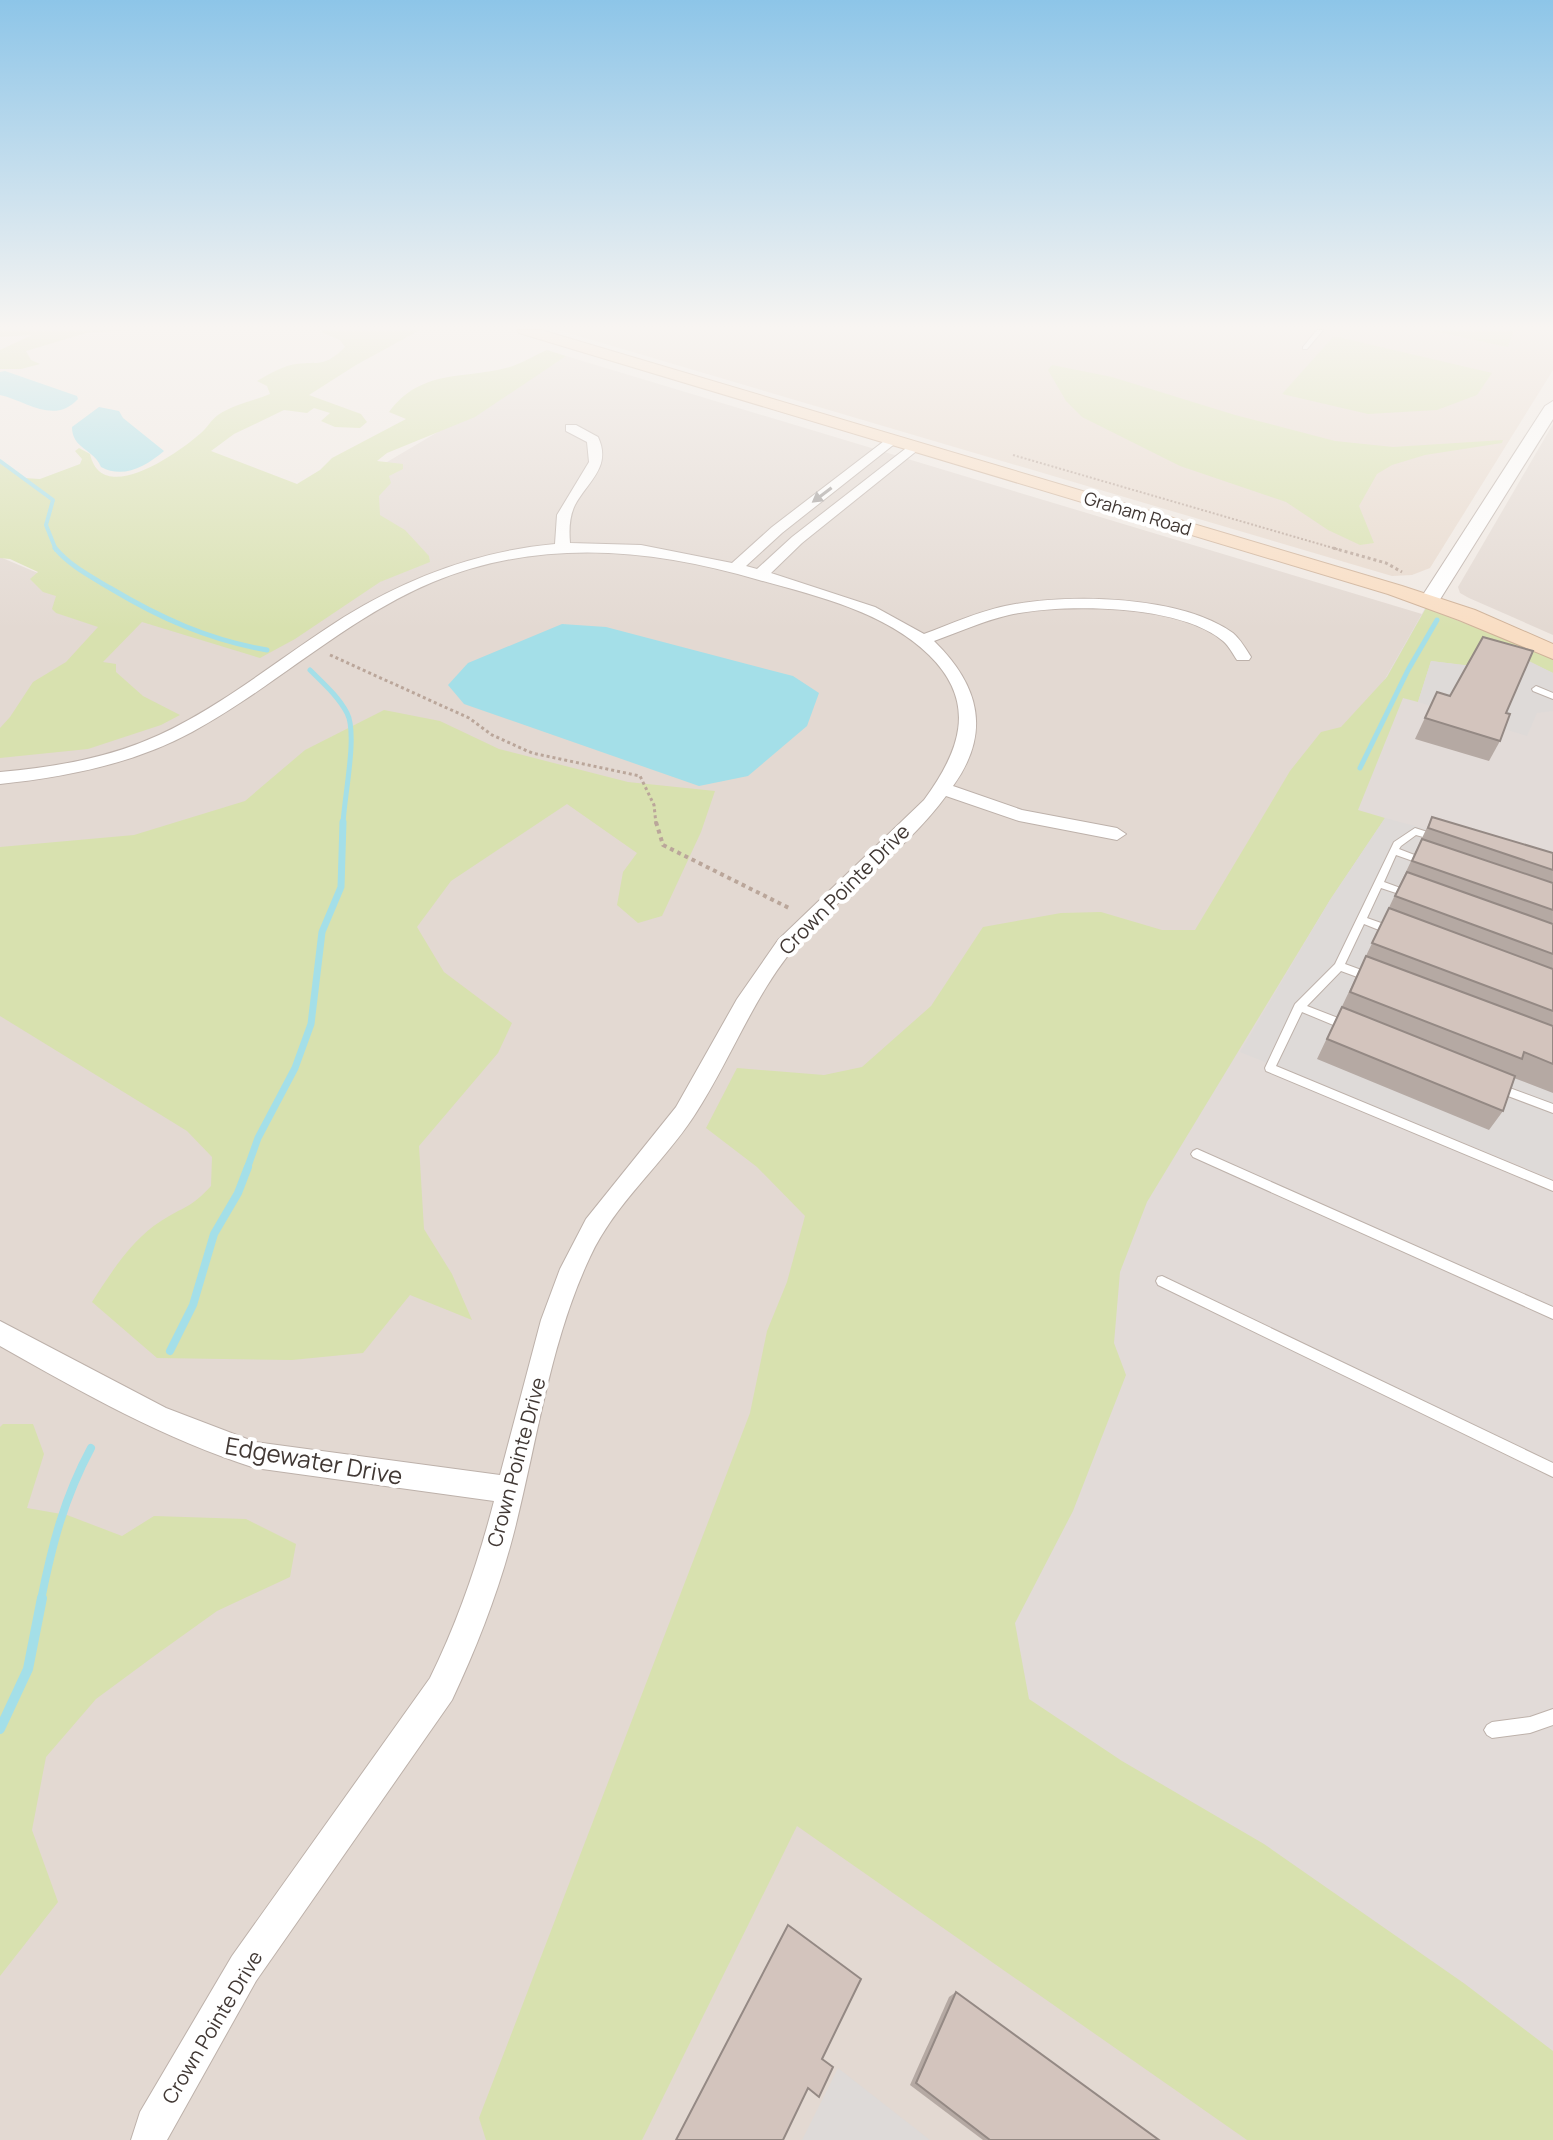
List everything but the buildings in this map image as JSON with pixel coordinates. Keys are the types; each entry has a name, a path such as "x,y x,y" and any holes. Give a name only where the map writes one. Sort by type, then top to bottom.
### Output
{"main road":[{"name":"Graham Road","path":"861,430 1429,601 1553,652"}],"street":[{"path":"563,548 563,517 572,499 592,475 597,456 593,440 574,430"},
{"path":"1429,601 1538,430"},
{"path":"735,568 793,517 892,439"},
{"path":"760,575 817,524 914,446"},
{"path":"844,478 866,485"},
{"path":"793,517 817,524"},
{"name":"Crown Pointe Drive","path":"0,778 68,770 140,749 200,721 401,591 483,561 563,548 647,550 735,568 871,609 922,640 957,680 969,713 968,742 961,761 944,789 805,923 775,957 681,1117 587,1237 561,1297 478,1604 441,1689 252,1957 153,2125 149,2140"},
{"path":"922,640 1011,610 1080,603 1114,604 1202,623 1228,637 1243,657"},
{"path":"944,789 1019,815 1117,834"},
{"name":"Edgewater Drive","path":"0,1333 158,1418 223,1446 269,1457 509,1490"}],"lane":[{"path":"1536,689 1553,696"},
{"path":"1446,840 1415,831 1397,844 1339,966 1299,1007 1270,1068 1553,1186"},
{"path":"1394,851 1437,866"},
{"path":"1378,883 1422,899"},
{"path":"1361,919 1405,936"},
{"path":"1339,966 1379,981"},
{"path":"1299,1007 1356,1030"},
{"path":"1482,1081 1553,1109"},
{"path":"1197,1154 1553,1313"},
{"path":"1162,1281 1553,1470"},
{"path":"1492,1730 1530,1725 1553,1717"}],"path":[{"path":"324,653 469,718 492,735 532,753 640,776 654,805 657,831 663,845 791,909"}],"shaded area":[{"path":"441,430 811,430 1422,614 795,1718 1406,2140 0,2140 0,557 132,613"},
{"path":"897,430 1516,430 1430,568 1412,575 1392,576"},
{"path":"1550,430 1553,430 1553,635 1469,598 1460,593 1458,587"},
{"path":"1427,605 1553,656 1553,2140 795,1718"},
{"path":"1431,661 1523,672 1529,661 1553,673 1553,711 1537,713 1527,736 1418,702"},
{"path":"1385,818 1553,863 1553,1179 1240,1052 1330,900"},
{"path":"838,2068 930,2140 802,2140"}],"green space":[{"path":"243,430 211,451 297,484 320,470 332,458 385,430 444,430 387,453 377,461 403,464 403,469 389,476 391,483 379,496 380,515 405,530 429,556 430,562 380,582 295,639 260,658 142,622 103,662 116,664 116,672 143,696 180,715 161,725 88,749 0,758 0,728 33,682 66,662 98,627 56,613 52,609 56,596 43,592 30,579 38,572 10,559 0,558 0,463 24,478 40,479 80,464 82,459 75,451 79,448 90,454 97,469 109,476 124,476 158,463 203,431"},
{"path":"1108,430 1292,430 1335,441 1393,447 1503,440 1502,443 1425,455 1392,465 1377,474 1359,506 1374,543 1360,545 1328,530 1286,502 1180,466"},
{"path":"1426,608 1553,658 1553,673 1529,662 1523,673 1431,661 1418,702 1403,698 1358,810 1385,818 1330,900 1147,1202 1120,1272 1114,1343 1126,1375 1073,1511 1015,1623 1029,1699 1122,1761 1264,1844 1465,1984 1553,2051 1553,2140 1247,2140 797,1826 642,2140 486,2140 479,2118 750,1413 767,1331 787,1282 805,1216 757,1167 706,1128 737,1068 824,1075 862,1067 931,1006 983,927 1061,913 1101,912 1162,930 1195,930 1290,771 1321,732 1341,727 1387,677"},
{"path":"384,710 440,721 499,749 628,782 715,791 701,832 662,916 638,923 617,905 623,872 637,853 567,804 451,881 417,927 444,972 512,1023 498,1053 419,1146 424,1229 452,1274 472,1320 410,1295 363,1353 292,1360 157,1358 92,1302 122,1258 150,1228 192,1203 211,1186 212,1157 187,1131 0,1016 0,847 134,835 245,801 305,750"},
{"path":"3,1424 33,1424 44,1454 27,1508 67,1515 122,1536 154,1516 246,1519 296,1544 290,1577 217,1611 96,1699 46,1757 32,1830 58,1902 0,1976 0,1427"}],"water":[{"path":"72,430 138,430 164,451 134,470 117,472 101,467 94,456 79,445"},
{"path":"562,624 606,627 793,676 819,693 807,726 748,776 699,786 464,704 448,685 468,663"}],"waterway":[{"path":"0,461 53,500 46,525 55,548"},
{"path":"55,548 88,575 166,618 205,634 267,650"},
{"path":"1360,768 1408,670 1437,620"},
{"path":"310,670 339,701 350,723 351,750 343,824"},
{"path":"247,1169 258,1138 295,1068 311,1024 322,932 341,887 343,822"},
{"path":"170,1351 193,1305 214,1234 238,1193 248,1167"},
{"path":"41,1600 60,1522 91,1448"},
{"path":"0,1729 28,1669 42,1598"}]}
